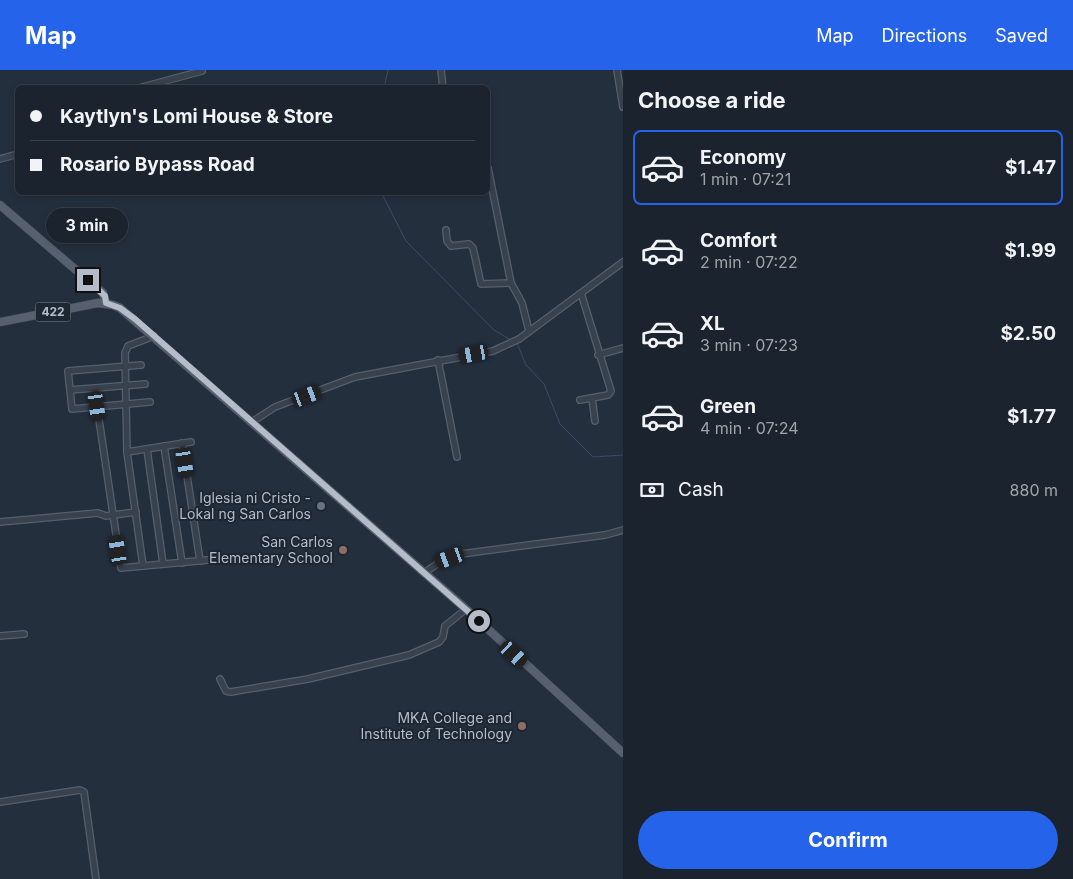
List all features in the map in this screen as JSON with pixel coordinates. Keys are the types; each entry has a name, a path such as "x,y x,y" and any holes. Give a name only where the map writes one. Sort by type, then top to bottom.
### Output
{"main road":[{"path":"0,205 103,293 106,303 120,308 154,336 466,609 623,753"},
{"name":"422","path":"0,322 74,307 106,303"}],"street":[{"path":"440,70 442,85"},
{"path":"618,70 623,107"},
{"path":"150,85 202,71"},
{"path":"0,159 15,155"},
{"path":"490,178 511,283 522,303 529,331"},
{"path":"446,230 451,246 469,244 473,248 481,284 511,283"},
{"path":"252,422 275,408 355,377 493,351 519,339 623,262"},
{"path":"580,400 608,395 611,392 598,355 581,292"},
{"path":"143,566 127,452 125,349 128,346 154,336"},
{"path":"598,355 623,348"},
{"path":"438,360 457,457"},
{"path":"141,365 68,371 72,409 150,402"},
{"path":"70,390 145,384"},
{"path":"592,398 595,421"},
{"path":"97,406 121,568 208,560"},
{"path":"127,452 191,442"},
{"path":"182,443 200,561"},
{"path":"164,446 182,562"},
{"path":"147,449 163,564"},
{"path":"0,522 98,513 106,516 136,512"},
{"path":"424,573 440,562 461,554 605,535 623,530"},
{"path":"220,680 226,691 231,692 308,679 409,655 438,642 443,637 445,626 466,609"},
{"path":"0,636 24,634"},
{"path":"0,802 80,790 84,792 96,879"}],"waterway":[{"path":"385,85 388,70"},
{"path":"383,195 406,241 494,330 511,340"},
{"path":"517,343 526,365 544,384 560,424 593,457 623,455"}],"place":[{"name":"Iglesia ni Cristo - Lokal ng San Carlos","path":"321,506"},
{"name":"San Carlos Elementary School","path":"343,550"},
{"name":"MKA College and Institute of Technology","path":"522,726"}],"route":[{"path":"88,280 103,293 106,303 120,308 135,319 214,391 479,621"}]}
